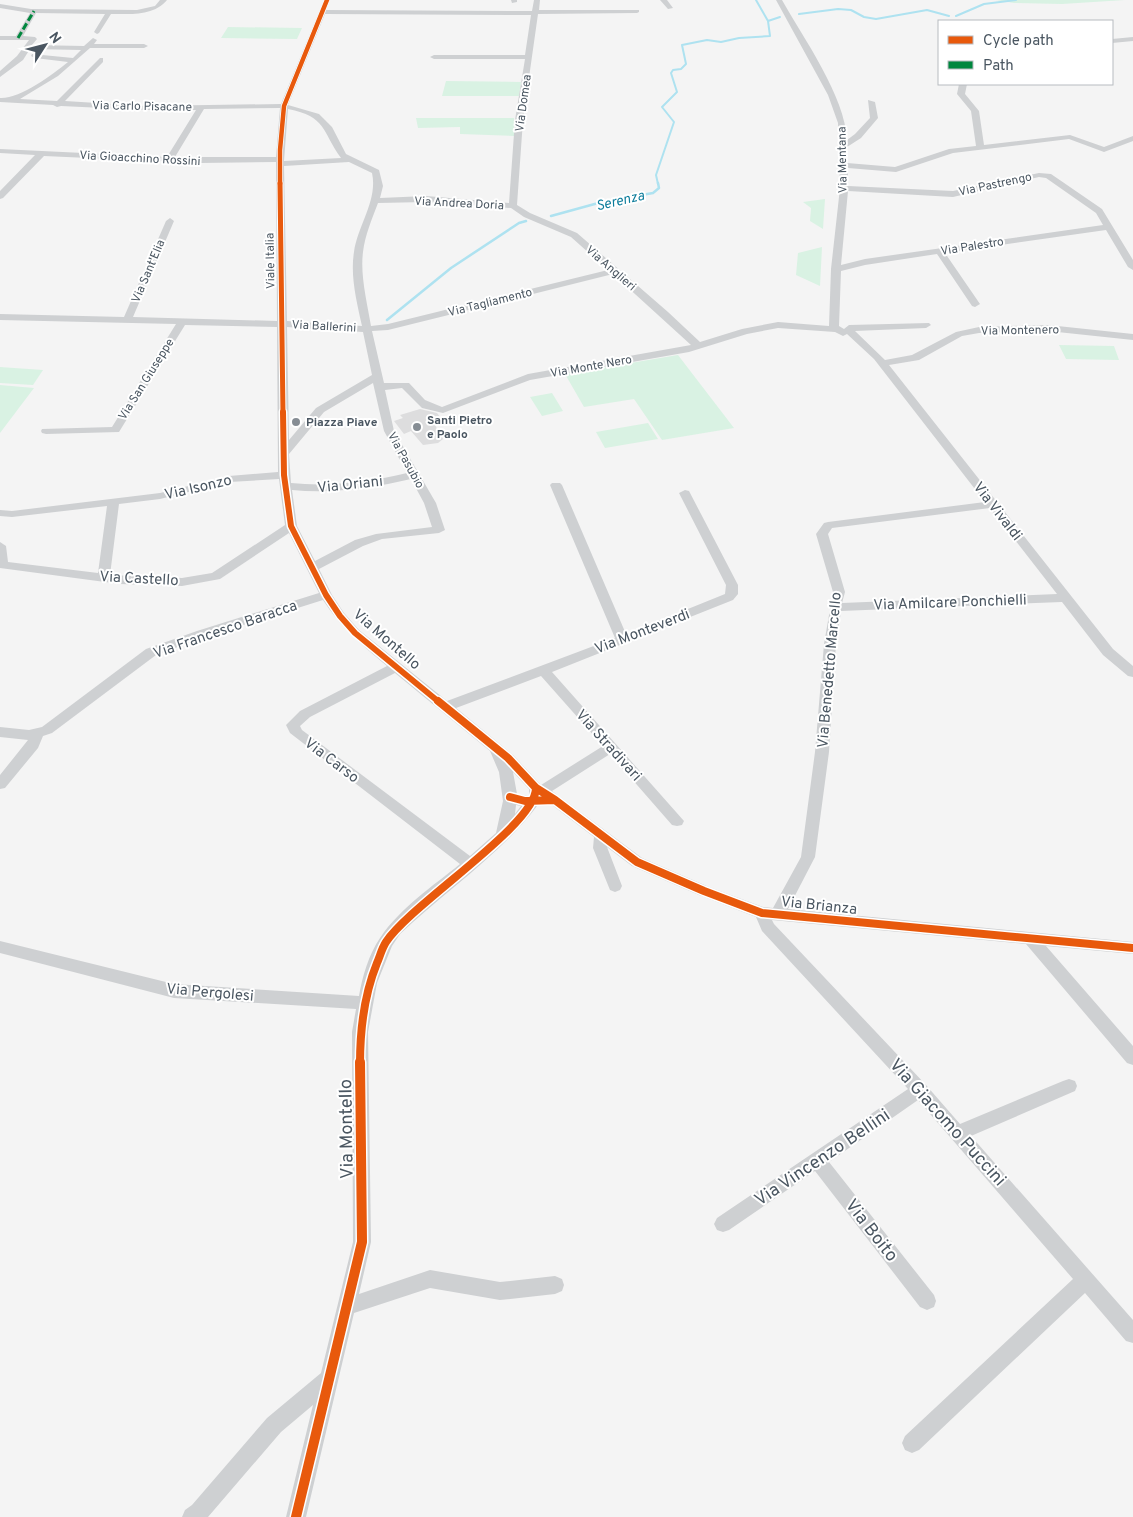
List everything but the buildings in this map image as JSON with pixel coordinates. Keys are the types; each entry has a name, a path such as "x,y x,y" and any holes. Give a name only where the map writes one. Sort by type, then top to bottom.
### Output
{"street":[{"path":"0,6 34,11 109,12 151,10 161,5 164,0"},
{"name":"Viale Italia","path":"284,453 280,161 284,106 327,0"},
{"name":"Via Domea","path":"513,206 519,120 537,0"},
{"path":"663,0 670,8"},
{"name":"Via Mentana","path":"779,0 832,95 842,123 844,188 836,269 836,305 841,328"},
{"path":"93,12 100,3"},
{"path":"18,38 34,11"},
{"path":"322,12 536,13 636,11"},
{"path":"97,32 109,12"},
{"path":"0,38 33,38 20,58 0,75"},
{"path":"1113,41 1133,39"},
{"path":"10,101 74,60 89,45"},
{"path":"28,47 144,46"},
{"path":"35,56 74,60"},
{"path":"434,57 529,57"},
{"path":"57,105 100,60"},
{"path":"963,85 961,94 975,112 980,146"},
{"name":"Via Carlo Pisacane","path":"0,100 57,105 201,108 284,106 305,109 326,122 343,156 347,160"},
{"path":"844,145 858,136 874,118 871,102"},
{"path":"170,159 201,108"},
{"path":"844,165 896,170 952,151 980,146 1070,137 1104,150 1133,138"},
{"name":"Via Gioacchino Rossini","path":"0,151 243,161 347,160"},
{"path":"0,196 42,153"},
{"name":"Via Pasubio","path":"347,160 376,172 378,186 375,201 363,230 358,254 360,290 366,329 389,431 430,503 439,530"},
{"name":"Via Pastrengo","path":"844,188 952,194 1039,175 1048,176 1099,211 1133,267"},
{"name":"Via Andrea Doria","path":"375,201 426,199 513,206"},
{"name":"Via Anglieri","path":"513,206 526,215 574,235 665,314 698,346"},
{"name":"Via Sant'Elia","path":"127,321 170,221"},
{"name":"Via Palestro","path":"836,269 865,262 1108,227"},
{"path":"939,251 975,304"},
{"name":"Via Tagliamento","path":"366,329 388,327 614,271"},
{"name":"Via San Giuseppe","path":"0,317 282,324"},
{"name":"Via San Giuseppe","path":"46,431 115,430 182,322"},
{"name":"Via Ballerini","path":"282,324 366,329"},
{"name":"Via Monte Nero","path":"377,382 405,385 414,396 431,410 443,410 528,377 698,346 745,331 778,325 817,328 926,325"},
{"name":"Via Vivaldi","path":"841,328 865,346 883,363 1108,652 1133,673"},
{"name":"Via Montenero","path":"883,363 915,358 959,334 978,330 1048,328 1133,337"},
{"path":"285,480 284,453 320,410 377,382"},
{"name":"Via Oriani","path":"285,480 310,488 349,487 414,475"},
{"name":"Via Isonzo","path":"0,513 12,514 113,503 160,496 229,479 285,480"},
{"name":"Via Montello","path":"285,480 291,526 311,568 340,616 355,633 516,765 540,792 520,818 471,864 418,908 395,930 385,944 369,983 360,1032 363,1229 358,1263 296,1517"},
{"path":"556,485 622,640"},
{"name":"Via Monteverdi","path":"446,707 622,640 732,594 732,586 685,493"},
{"path":"104,577 113,503"},
{"name":"Via Benedetto Marcello","path":"769,914 808,857 822,752 830,644 839,592 822,534 828,525 992,504"},
{"name":"Via Castello","path":"1,566 120,580 174,582 216,576 291,526"},
{"path":"311,568 359,543 380,536 439,530"},
{"path":"0,546 1,566"},
{"name":"Via Francesco Baracca","path":"37,734 56,725 151,652 201,634 326,595"},
{"name":"Via Amilcare Ponchielli","path":"835,607 1065,598"},
{"name":"Via Carso","path":"396,667 305,714 293,725 297,733 471,864"},
{"name":"Via Stradivari","path":"542,669 677,821"},
{"path":"0,732 37,734 33,745 0,784"},
{"name":"Via Montello","path":"491,745 506,769 510,792 510,810 503,834"},
{"path":"540,792 520,782 516,783 510,792 521,802 540,792 611,747"},
{"name":"Via Brianza","path":"540,792 578,816 629,857 662,874 769,914 1133,948"},
{"path":"601,836 600,848 615,886"},
{"name":"Via Giacomo Puccini","path":"769,914 767,927 920,1090 1086,1280 1130,1325"},
{"path":"1031,939 1133,1058"},
{"name":"Via Pergolesi","path":"0,947 174,991 364,1003"},
{"path":"958,1133 1069,1086"},
{"name":"Via Vincenzo Bellini","path":"722,1224 920,1090"},
{"name":"Via Boito","path":"817,1160 927,1301"},
{"path":"346,1307 430,1279 500,1291 554,1285"},
{"path":"912,1443 1086,1280"},
{"path":"192,1517 199,1512 274,1425 329,1378"}],"green space":[{"path":"996,0 1125,0 1062,4 1014,3"},
{"path":"228,27 302,28 297,39 221,38"},
{"path":"446,81 521,82 519,96 442,96"},
{"path":"416,118 514,118 514,136 460,134 460,127 418,128"},
{"path":"825,199 823,229 810,221 811,208 803,202"},
{"path":"822,247 820,286 796,275 798,253"},
{"path":"1059,345 1114,346 1119,360 1066,359"},
{"path":"678,355 734,428 662,440 634,399 584,407 565,374"},
{"path":"0,367 43,370 33,385 0,383"},
{"path":"0,385 34,388 0,433"},
{"path":"552,393 563,411 542,416 530,397"},
{"path":"648,423 658,439 605,448 596,432"}],"waterway":[{"name":"Serenza","path":"756,0 768,21"},
{"name":"Serenza","path":"956,16 984,4 1016,0"},
{"name":"Serenza","path":"799,14 838,9 851,10 864,17 876,19 927,10 949,16"},
{"name":"Serenza","path":"768,21 780,17"},
{"name":"Serenza","path":"658,184 656,175 674,122 662,107 677,92 671,73 673,70 681,69 686,64 682,45 707,40 721,42 739,38 770,36 768,21"},
{"name":"Serenza","path":"551,216 602,202 653,193 659,188 658,183"},
{"name":"Serenza","path":"387,320 451,268 519,223 526,221"}],"marked path":[{"path":"18,38 34,11"}],"cycle path":[{"path":"327,0 284,106 280,150 284,475 291,526 326,595 340,616 355,633 508,758 536,788 555,800"},
{"path":"296,1517 362,1242 360,1032 369,983 385,943 395,930 489,848 520,818 536,797 536,788"},
{"path":"510,797 519,801 555,800 637,862 704,891 762,913 1133,948"}],"place":[{"name":"Piazza Piave","path":"296,422"},
{"name":"Santi Pietro e Paolo","path":"417,427"}]}
